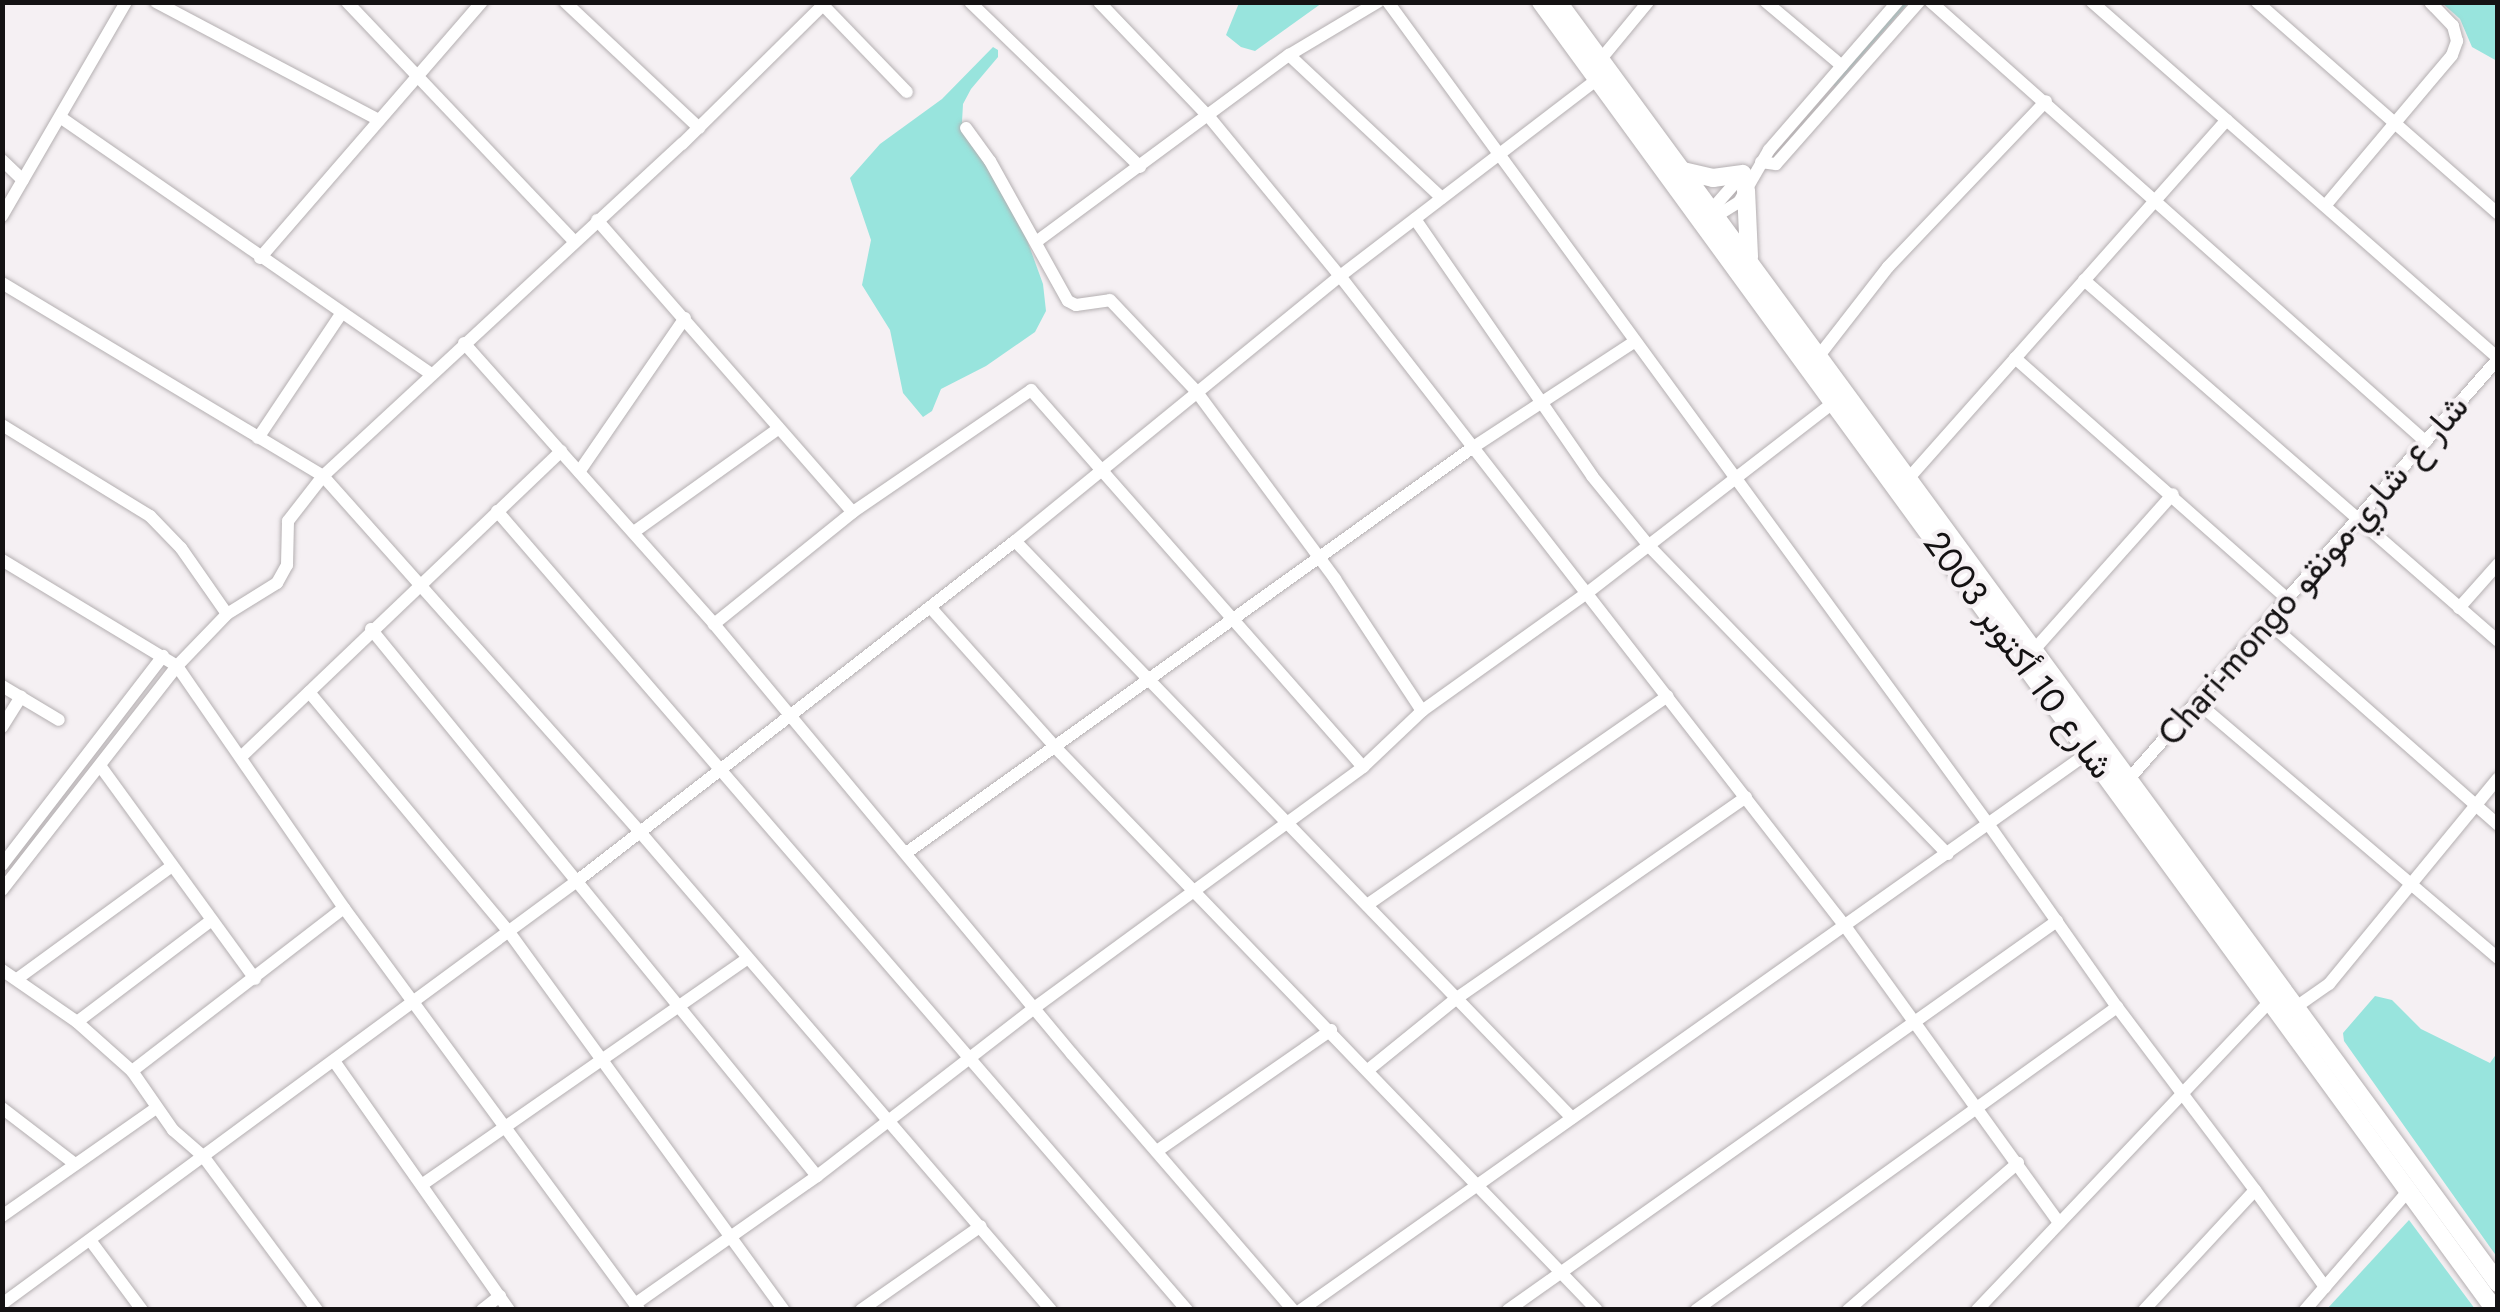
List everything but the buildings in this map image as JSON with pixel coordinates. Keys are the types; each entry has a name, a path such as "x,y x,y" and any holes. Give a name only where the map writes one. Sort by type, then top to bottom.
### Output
{"highway":[{"name":"شارع 10 أكتوبر 2003","path":"1541,2 1603,69 1683,172 1708,218 1750,262 1818,357 1839,398 1908,480 2033,651 2096,748 2128,780 2276,995"},
{"name":"شارع 10 أكتوبر 2003","path":"1558,2 1708,218 2276,995 2498,1283"},
{"path":"1683,172 1745,182 1750,262"},
{"name":"شارع 10 أكتوبر 2003","path":"2289,1012 2408,1191 2495,1310"}],"street":[{"path":"2,216 126,2"},
{"path":"156,2 379,120"},
{"path":"347,2 574,241"},
{"path":"260,258 482,2"},
{"path":"564,2 699,128"},
{"path":"1099,2 1210,118 1340,276 1746,796 2060,1223"},
{"path":"1036,242 1210,118 1289,55 1378,2"},
{"path":"1388,2 2325,1287"},
{"path":"2,1304 416,1004 1015,541 1196,391 1603,69 1648,2"},
{"path":"1766,2 1842,66"},
{"path":"1708,218 1734,206 1760,162 1897,2"},
{"path":"1760,162 1772,166 1779,161 1919,2"},
{"path":"1931,2 2158,199 2426,442"},
{"path":"2092,2 2498,358"},
{"path":"2257,2 2498,214"},
{"path":"2325,206 2452,55 2457,41 2453,26 2430,2"},
{"path":"2,890 176,666 227,614 267,590 284,574 288,520 323,476 699,128 823,3 907,92"},
{"path":"970,3 1140,167"},
{"path":"1289,55 1442,198"},
{"path":"1818,357 1888,268 2046,102"},
{"path":"60,117 430,374"},
{"path":"1908,480 2227,120"},
{"path":"966,128 1068,302 1076,305 1110,300 1196,391 1320,558 1422,711"},
{"path":"2,160 24,180"},
{"path":"597,220 853,512"},
{"path":"1415,220 1539,401 1649,546 1947,854"},
{"path":"2084,280 2498,641"},
{"path":"2,283 323,476 640,832 1051,1310"},
{"path":"258,438 341,314"},
{"path":"579,472 685,318"},
{"path":"464,342 714,624 1292,1310"},
{"path":"906,853 1472,448 1634,342"},
{"path":"2015,358 2288,599"},
{"name":"Chari-mongo شار ع شاري-مونقو","path":"2128,780 2498,358"},
{"path":"714,624 853,512 1031,390 1237,619 1363,767"},
{"path":"2,560 176,666 344,908 637,1307 1363,767 1422,711 1587,593 1839,398"},
{"path":"2,425 150,516 181,548 227,614"},
{"path":"634,532 779,428"},
{"path":"241,757 561,451"},
{"path":"2033,651 2173,494"},
{"path":"496,511 1187,1310"},
{"path":"1015,541 1572,1118"},
{"path":"2459,608 2498,564"},
{"path":"930,607 1054,747 1597,1310"},
{"path":"2268,622 2498,825"},
{"path":"372,629 817,1176"},
{"path":"2,865 163,656"},
{"path":"2,686 59,720"},
{"path":"309,692 509,932 784,1310"},
{"path":"1366,905 1668,696"},
{"path":"2,726 21,697"},
{"path":"2197,702 2498,958"},
{"path":"1301,1310 2096,748"},
{"path":"101,767 255,979"},
{"path":"2289,1012 2328,984 2498,778"},
{"path":"1368,1070 1457,998 1746,796"},
{"path":"24,838 36,849"},
{"path":"17,979 172,866"},
{"path":"132,1071 344,908"},
{"path":"76,1022 212,920"},
{"path":"1508,1310 2057,921"},
{"path":"423,1184 679,1010 747,959"},
{"path":"2,970 76,1022 132,1071 184,1143 203,1156 317,1310"},
{"path":"1977,1310 2276,995"},
{"path":"1696,1310 2118,1007"},
{"path":"1158,1151 1331,1030"},
{"path":"334,1061 509,1310"},
{"path":"2,1108 75,1164"},
{"path":"2,1216 156,1108"},
{"path":"1848,1310 2018,1163"},
{"path":"2144,1310 2255,1190"},
{"path":"2305,1310 2408,1191"},
{"path":"861,1310 980,1226"},
{"path":"90,1240 142,1310"},
{"path":"482,1310 500,1296"}],"water":[{"path":"1239,2 1322,3 1255,51 1241,47 1226,35"},
{"path":"2442,3 2497,3 2497,61 2472,47 2460,19"},
{"path":"993,47 998,50 998,57 971,89 963,104 962,122 1018,215 1043,284 1046,311 1035,332 986,366 941,389 932,411 923,417 903,393 890,330 862,285 871,240 850,178 880,144 942,99"},
{"path":"2375,996 2392,1000 2421,1029 2490,1063 2497,1053 2497,1257 2344,1041 2343,1033"},
{"path":"2409,1220 2475,1309 2327,1309"}],"waterway":[{"path":"1834,84 1906,2"}]}
